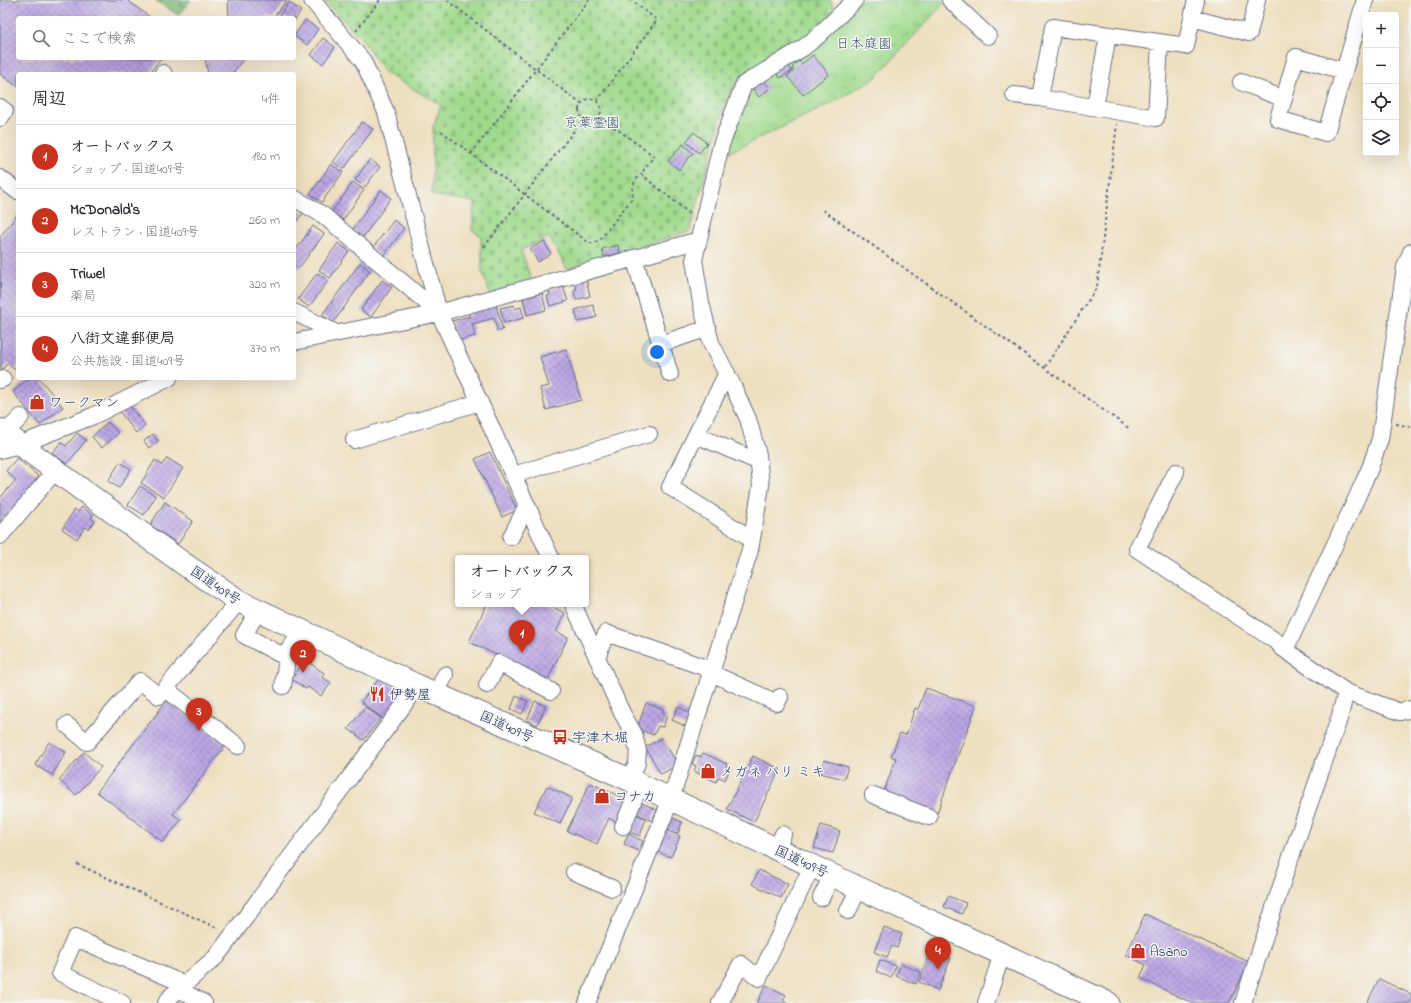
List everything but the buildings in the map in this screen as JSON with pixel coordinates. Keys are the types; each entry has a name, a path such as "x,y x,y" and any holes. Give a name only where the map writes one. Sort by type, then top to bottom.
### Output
{"highway":[{"name":"国道409号","path":"6,440 55,471 239,601 258,611 302,631 433,685 671,799 780,841 812,866 855,881 900,901 1002,954 1108,1003"}],"street":[{"path":"312,0 363,61 386,112 438,313 550,555"},
{"path":"587,1003 671,799 750,550 761,486 759,462 748,419 711,342 701,303 694,260 721,145 744,84 803,48 818,36 855,0"},
{"path":"950,0 988,36"},
{"path":"1040,98 1053,27 1186,46 1196,0"},
{"path":"1192,18 1249,34 1257,0"},
{"path":"1344,71 1296,58 1278,119 1326,133 1365,0"},
{"path":"1095,107 1108,35"},
{"path":"1014,95 1156,118 1160,42"},
{"path":"1241,82 1284,99"},
{"path":"0,107 5,111 0,118"},
{"path":"0,178 16,190"},
{"path":"296,199 324,215 438,313"},
{"path":"296,342 438,313 634,258 701,233"},
{"path":"1286,648 1370,468 1380,439 1406,296 1405,267 1411,252"},
{"path":"634,258 670,374"},
{"path":"296,313 336,333"},
{"path":"661,344 708,328"},
{"path":"727,373 670,487 752,539"},
{"path":"6,440 93,416 165,380"},
{"path":"354,440 480,402"},
{"path":"6,440 21,417"},
{"path":"513,475 649,434"},
{"path":"696,435 759,462"},
{"path":"0,536 55,471"},
{"path":"1176,472 1137,549 1286,648"},
{"path":"511,537 527,505"},
{"path":"67,725 87,742 140,681 159,696 239,601"},
{"path":"574,607 622,713 634,734 638,751 635,782 623,826"},
{"path":"258,611 244,635 287,658"},
{"path":"284,686 288,651 302,631"},
{"path":"597,658 606,633 711,672 778,703 780,697"},
{"path":"1286,648 1281,647 1346,692 1400,712 1411,709"},
{"path":"487,685 498,663 551,691"},
{"path":"166,1003 172,995 216,958 433,685"},
{"path":"1243,1003 1286,871 1339,719 1346,692"},
{"path":"171,693 238,746"},
{"path":"873,795 929,817"},
{"path":"720,1003 741,964 759,978 812,866"},
{"path":"574,872 605,880"},
{"path":"821,898 855,881"},
{"path":"848,911 855,881"},
{"path":"122,1003 60,973 75,938 181,987 204,1003"},
{"path":"986,1003 1002,954"}],"path":[{"path":"347,42 380,0"},
{"path":"446,0 581,104"},
{"path":"471,154 589,0"},
{"path":"596,101 657,20 631,0"},
{"path":"589,99 596,101 601,108 599,116 592,120 584,118 580,111 581,104 589,99"},
{"path":"1044,368 1097,287 1118,111"},
{"path":"441,131 589,243 594,243 600,240 633,197 632,186 654,156 599,116"},
{"path":"484,247 584,118"},
{"path":"641,174 701,233"},
{"path":"823,210 1130,429"},
{"path":"77,864 233,935"}],"green space":[{"path":"155,0 191,0 178,15"},
{"name":"京葉霊園","path":"323,0 830,0 835,11 805,40 750,72 734,85 724,107 690,231 567,269 549,237 521,250 532,281 490,294 482,271 481,236 472,230 474,202 432,195 433,127 441,105 384,72 362,39"},
{"name":"日本庭園","path":"861,0 943,0 945,2 875,78 832,103 724,155 749,87"}],"place":[{"name":"ワークマン","path":"37,402"},
{"name":"オートバックス","path":"522,653"},
{"name":"McDonald's","path":"303,673"},
{"name":"伊勢屋","path":"377,694"},
{"name":"Triwel","path":"199,731"},
{"name":"宇津木堀","path":"560,737"},
{"name":"メガネ パリ ミキ","path":"708,771"},
{"name":"コナカ","path":"602,796"},
{"name":"Asano","path":"1138,951"},
{"name":"八街文違郵便局","path":"938,970"}]}
